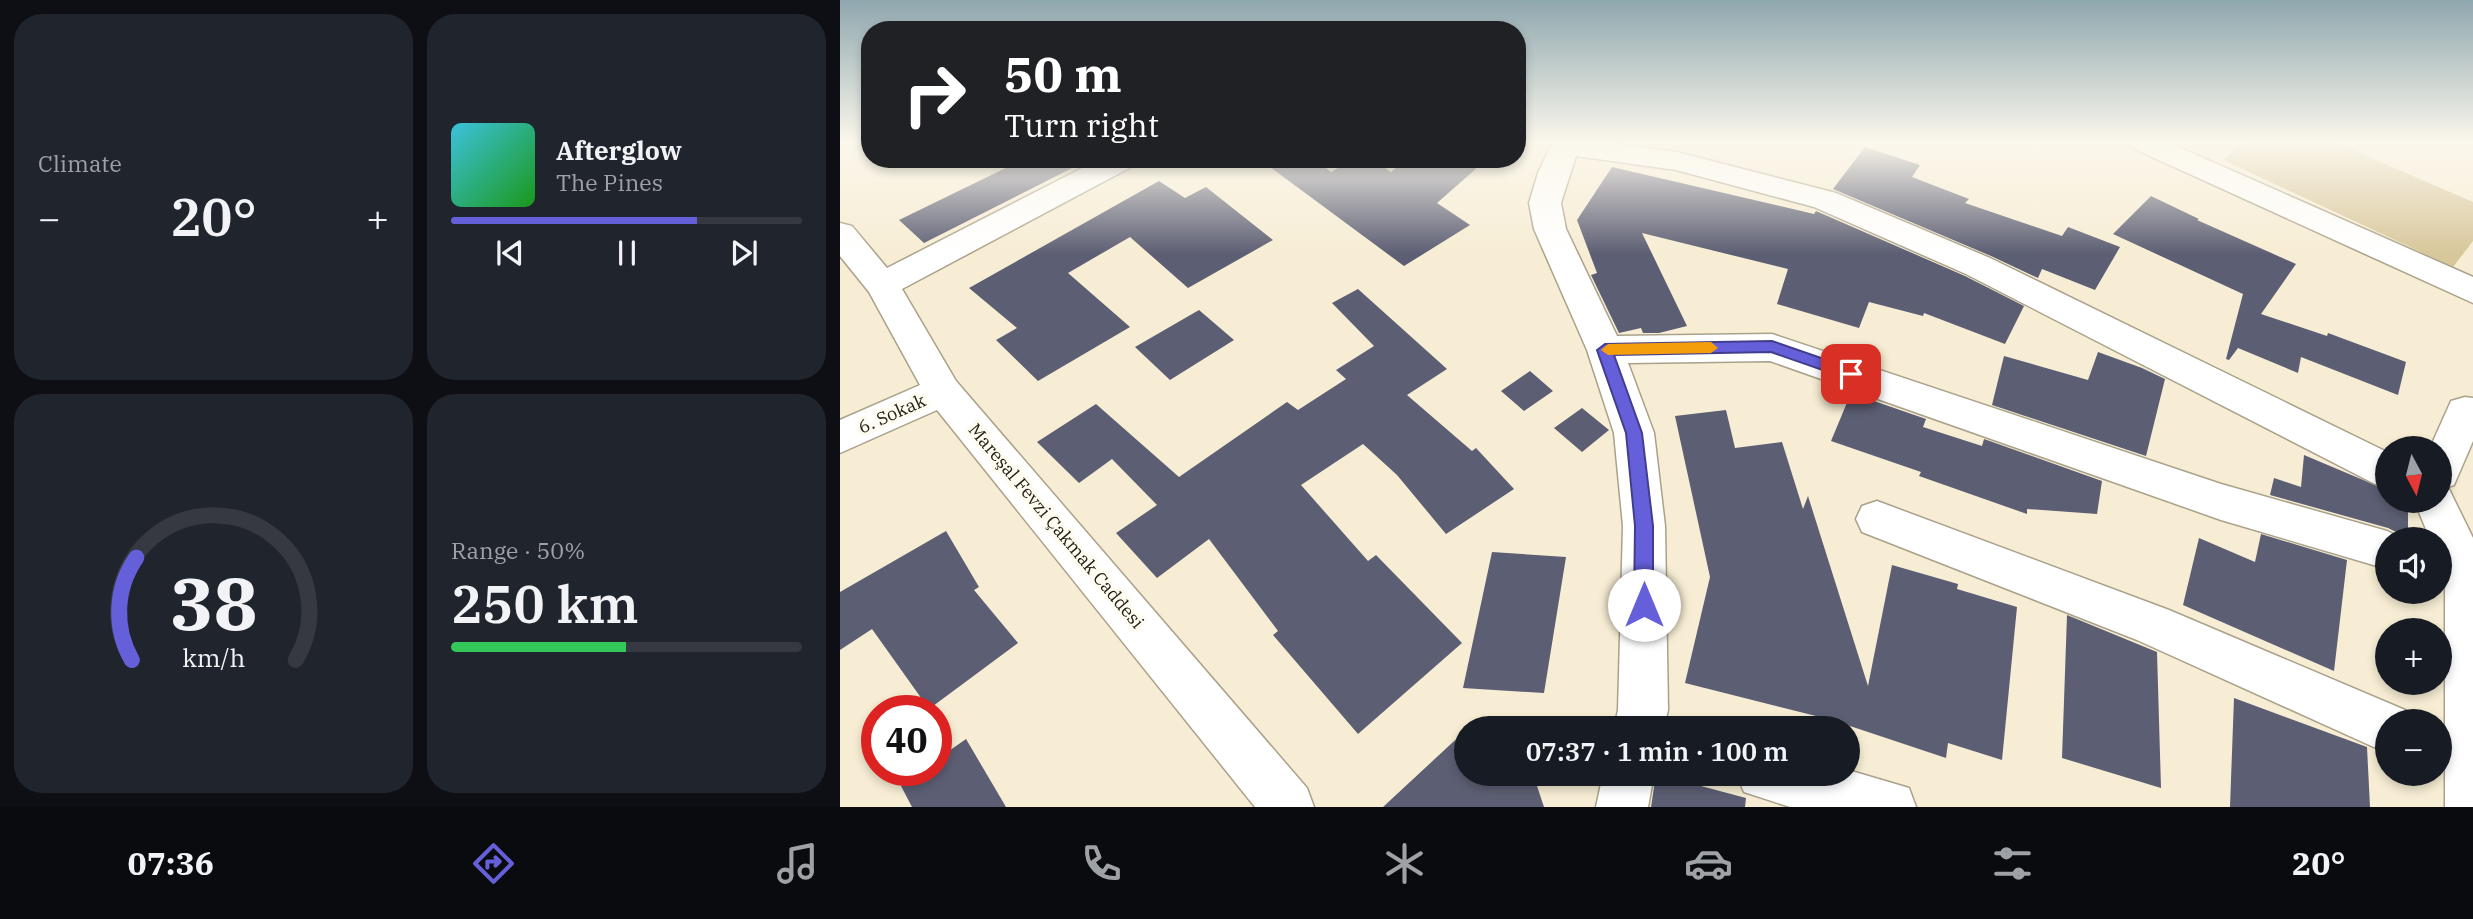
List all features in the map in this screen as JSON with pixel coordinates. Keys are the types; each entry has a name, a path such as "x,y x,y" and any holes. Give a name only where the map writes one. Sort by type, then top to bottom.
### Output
{"street":[{"path":"882,285 1086,179"},
{"path":"1551,179 1545,203 1550,229 1605,350 1634,433 1644,526 1642,716"},
{"path":"1744,179 1825,200 1978,266 2375,465"},
{"path":"2224,179 2473,291"},
{"name":"Mareşal Fevzi Çakmak Caddesi","path":"840,234 882,285 943,391 1288,807"},
{"path":"1605,350 1772,347 2221,502 2375,547"},
{"name":"6. Sokak","path":"840,437 943,391"},
{"path":"2452,444 2465,412 2473,413"},
{"path":"2438,513 2453,570 2460,774"},
{"path":"1877,519 2153,625 2375,723"},
{"path":"1622,807 1626,786"},
{"path":"1809,786 1890,807"}],"shaded area":[{"path":"2263,179 2419,179 2473,202 2473,241 2453,267"}],"building":[{"path":"984,179 1051,179 924,243 899,220"},
{"path":"1286,179 1465,179 1437,203 1470,225 1404,266"},
{"path":"1604,179 1662,179 1814,214 1816,211 1965,276 2024,306 2005,344 1924,313 1923,316 1869,302 1859,328 1777,304 1788,269 1642,233 1687,326 1659,333 1643,333 1641,328 1619,333 1591,275 1597,273 1577,220"},
{"path":"1841,179 1916,179 1969,199 1965,203 2062,236 2068,227 2120,247 2095,290 2042,269 2038,278 1833,189"},
{"path":"1159,181 1185,198 1206,187 1273,240 1188,288 1130,237 1068,273 1130,327 1038,381 996,340 1017,328 969,288"},
{"path":"2151,196 2199,219 2197,220 2296,264 2261,314 2327,336 2328,333 2406,362 2398,395 2301,357 2298,373 2238,348 2229,360 2226,359 2243,294 2113,234"},
{"path":"1358,289 1447,369 1407,395 1472,451 1476,448 1514,489 1446,534 1397,475 1363,444 1301,485 1368,561 1376,555 1462,643 1358,734 1273,635 1278,631 1209,539 1157,578 1116,533 1157,505 1112,459 1079,483 1037,442 1096,404 1179,477 1287,402 1298,410 1346,379 1336,370 1374,346 1332,303"},
{"path":"1199,310 1234,340 1170,380 1135,347"},
{"path":"2098,352 2165,379 2146,456 1992,405 2004,356 2088,380"},
{"path":"1530,371 1553,391 1524,411 1501,391"},
{"path":"1851,393 1926,419 1923,427 1982,446 1984,439 2102,481 2097,514 2027,509 2027,514 1919,476 1921,472 1831,441"},
{"path":"1582,408 1609,430 1582,452 1554,428"},
{"path":"1726,410 1735,448 1782,442 1803,509 1808,496 1868,686 1892,565 1958,584 1957,589 2017,607 2002,760 1948,743 1946,758 1860,729 1860,716 1816,716 1685,683 1710,577 1675,416"},
{"path":"2304,455 2375,485 2375,513 2408,513 2408,527 2384,527 2270,495 2274,478 2301,487"},
{"path":"946,531 979,587 974,590 1018,643 948,695 919,695 872,629 840,650 840,592"},
{"path":"2261,534 2347,560 2334,671 2183,605 2199,538 2255,562"},
{"path":"1492,552 1566,557 1544,693 1463,688"},
{"path":"2067,615 2157,652 2161,788 2062,758"},
{"path":"2234,698 2367,747 2370,807 2230,807"},
{"path":"966,739 1006,807 912,807 901,786 952,786 952,749"},
{"path":"1454,741 1454,786 1537,786 1544,807 1383,807"},
{"path":"1654,786 1701,786 1746,798 1745,807 1651,807"}],"slow traffic":[{"path":"1608,350 1711,348"}],"route":[{"path":"1644,605 1644,526 1634,433 1605,350 1772,347 1851,374"}]}
